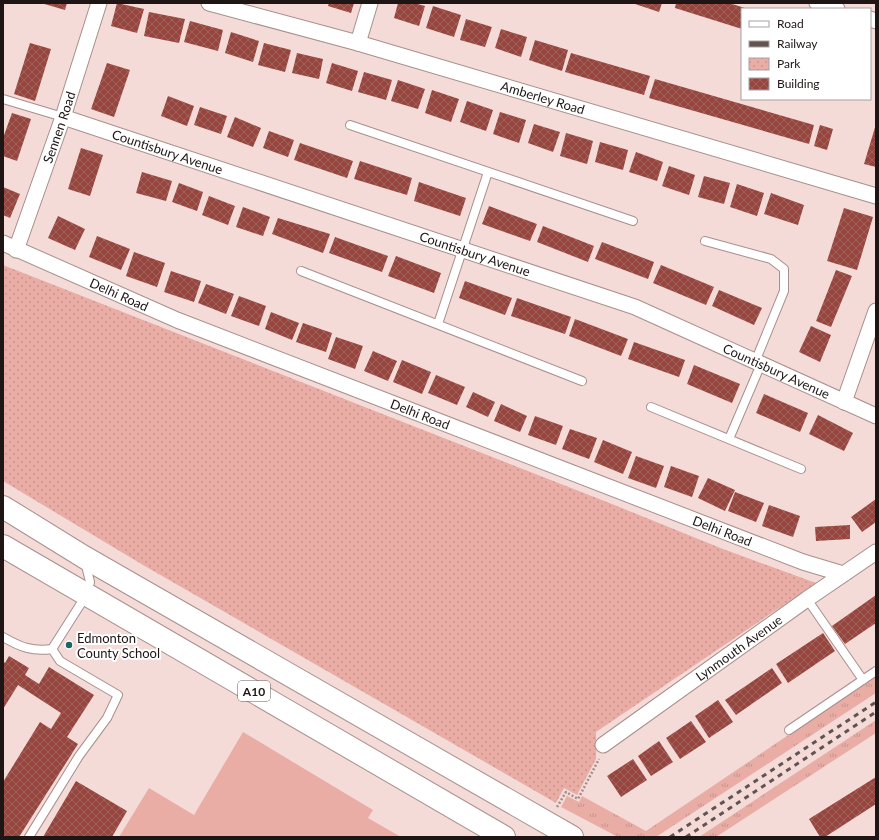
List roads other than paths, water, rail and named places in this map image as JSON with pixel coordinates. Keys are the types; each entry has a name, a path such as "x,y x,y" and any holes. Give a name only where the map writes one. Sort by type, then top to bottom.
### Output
{"highway":[{"name":"A10","path":"3,507 84,556 572,837"},
{"name":"A10","path":"3,546 504,837"}],"street":[{"name":"Sennen Road","path":"16,250 63,117 99,3"},
{"name":"Amberley Road","path":"209,3 358,43 876,196"},
{"path":"358,43 370,3"},
{"path":"817,3 834,8"},
{"name":"Countisbury Avenue","path":"63,117 635,307 876,416"},
{"name":"Delhi Road","path":"3,243 185,323 803,562 843,574"},
{"path":"844,402 876,311"},
{"name":"Lynmouth Avenue","path":"603,745 807,599 876,552"}],"lane":[{"path":"3,99 63,117"},
{"path":"350,125 632,221"},
{"path":"438,324 488,172"},
{"path":"705,241 771,259 784,269 784,291 729,439"},
{"path":"301,271 582,381"},
{"path":"651,407 801,469"},
{"path":"3,637 14,643 37,651 52,649 87,594 90,582 84,556"},
{"path":"807,599 863,680"},
{"path":"28,837 79,756 107,718 118,695 60,661 52,649"},
{"path":"789,730 876,671"}],"railway":[{"path":"670,837 876,702"},
{"path":"686,837 876,712"}],"place":[{"name":"Edmonton County School","path":"69,645"}]}
